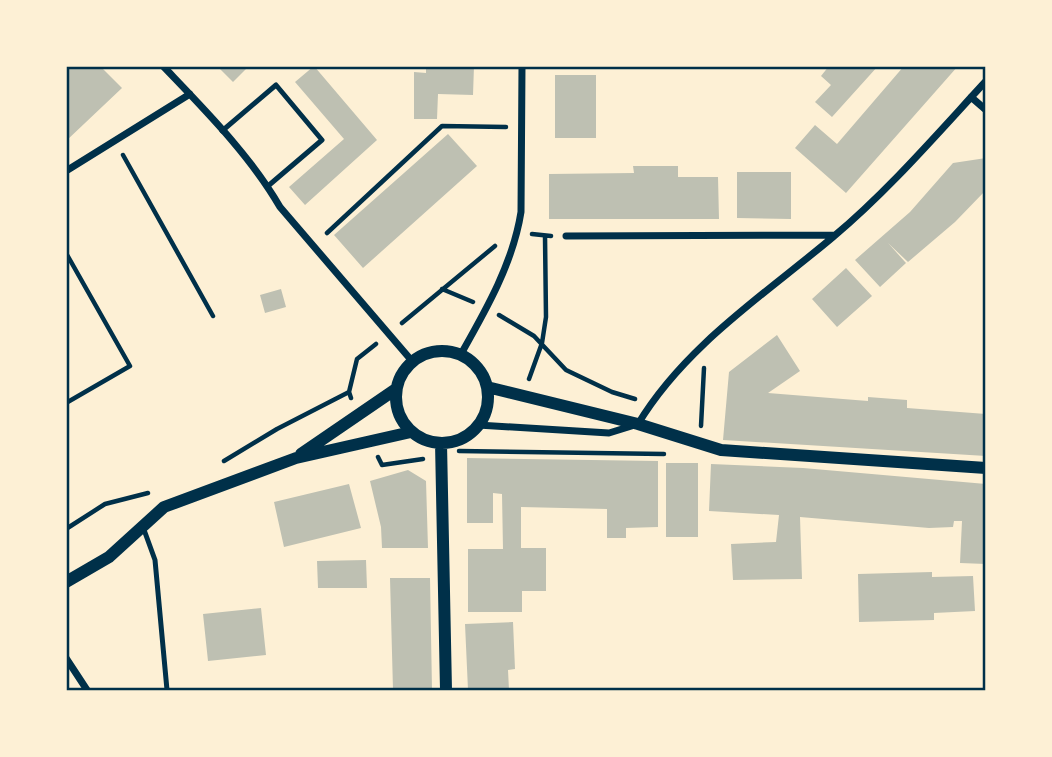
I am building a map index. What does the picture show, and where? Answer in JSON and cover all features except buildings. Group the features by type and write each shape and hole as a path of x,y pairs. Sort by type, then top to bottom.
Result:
{"street":[{"path":"163,66 222,131 268,186 280,207 412,361"},
{"path":"461,355 500,280 518,233 521,212 522,66"},
{"path":"478,425 609,433 638,424 651,403 710,336 835,235 985,81"},
{"path":"66,171 117,143 190,94"},
{"path":"971,97 985,110"},
{"path":"566,236 835,235"},
{"path":"435,351 461,355 477,368 487,387 485,414 478,425 455,441 441,443 425,440 411,432 401,420 396,405 396,389 401,374 412,361 435,351"},
{"path":"487,387 638,424 721,450 985,468"},
{"path":"296,458 396,389"},
{"path":"66,582 109,557 142,524 164,507 296,458 411,432"},
{"path":"441,443 446,691"},
{"path":"66,658 87,691"}],"lane":[{"path":"222,131 276,85 322,139 268,186"},
{"path":"142,524 155,560 167,691"}],"path":[{"path":"326,232 442,126 521,127"},
{"path":"117,143 212,316"},
{"path":"524,397 542,343 546,317 545,236"},
{"path":"66,253 130,366 66,403"},
{"path":"217,464 349,392 357,359 441,289"},
{"path":"700,445 705,356 710,336"},
{"path":"542,343 566,370 612,392 651,403"},
{"path":"66,529 105,504 156,490"}]}
